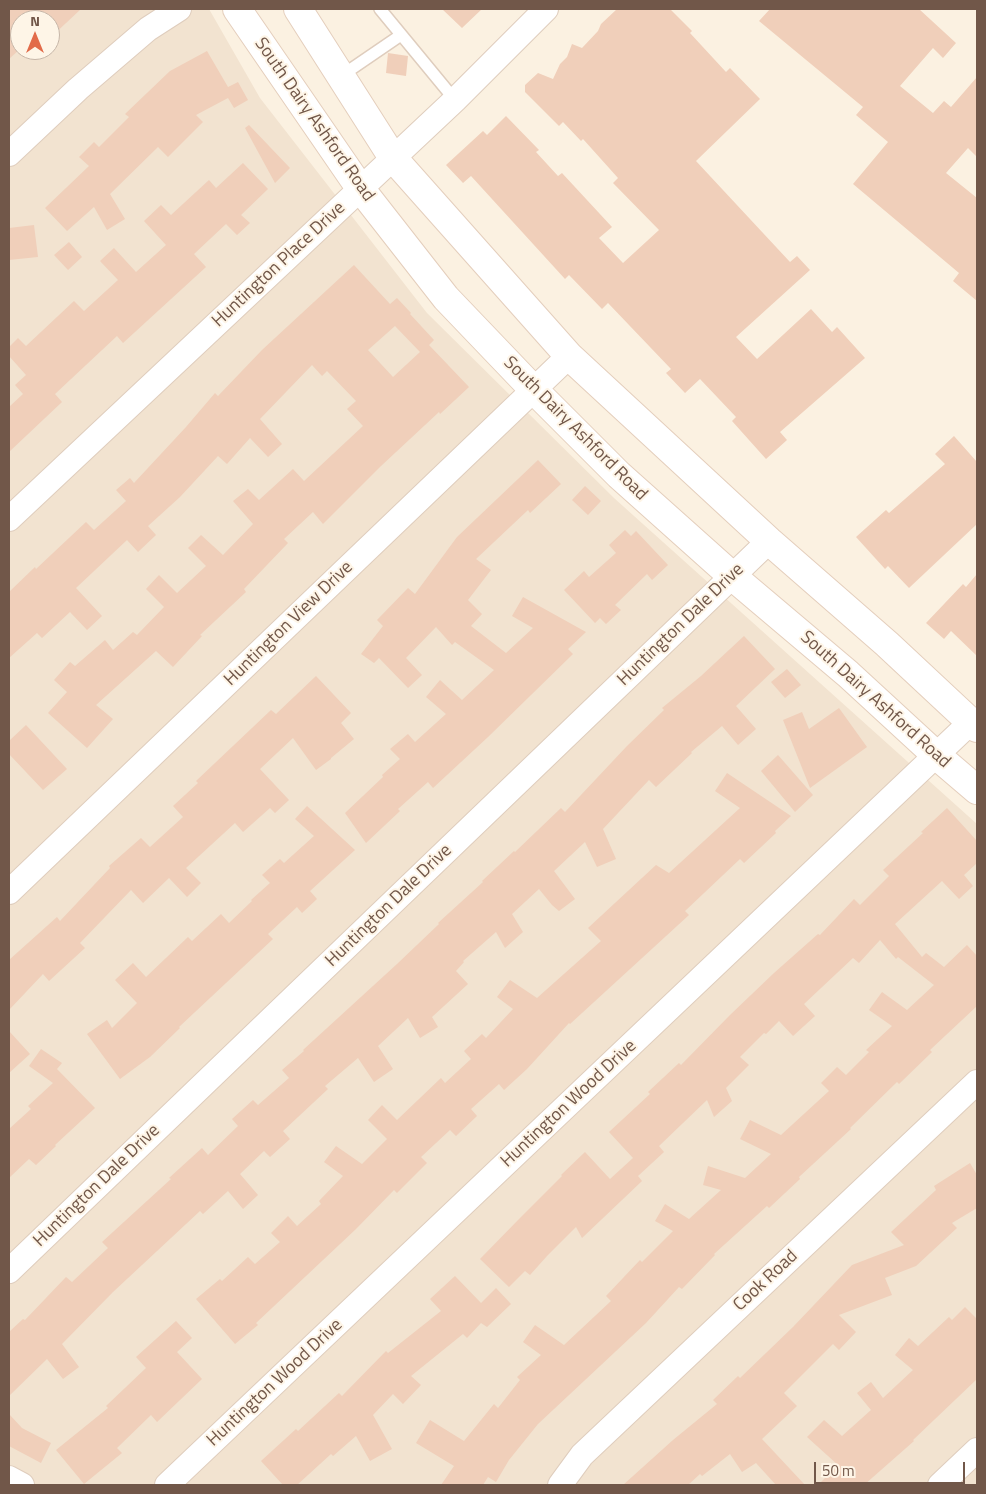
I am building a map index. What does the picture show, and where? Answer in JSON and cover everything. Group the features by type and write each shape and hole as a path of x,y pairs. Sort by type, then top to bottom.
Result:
{"main road":[{"name":"South Dairy Ashford Road","path":"237,9 360,188 446,298 619,475 732,576 848,674 977,790"},
{"path":"299,9 393,158 569,356 974,725"}],"street":[{"path":"9,154 78,89 148,29 179,9"},
{"name":"Huntington Place Drive","path":"9,519 455,100 546,9"},
{"name":"Huntington View Drive","path":"9,892 569,356"},
{"name":"Huntington Dale Drive","path":"9,1271 769,540"},
{"name":"Huntington Wood Drive","path":"167,1485 936,755 974,725"},
{"name":"Cook Road","path":"560,1485 582,1455 977,1082"},
{"path":"940,1485 977,1450"},
{"path":"9,1478 22,1485"}],"lane":[{"path":"380,9 455,100"},
{"path":"341,76 401,35"}],"shaded area":[{"path":"9,9 209,9 260,98 427,313 614,498 977,824 977,1485 9,1485"}],"building":[{"path":"9,9 81,9 60,29 60,10 10,10 9,59"},
{"path":"442,9 482,9 462,28"},
{"path":"617,9 670,9 692,31 690,33 726,72 730,68 760,99 696,161 790,262 797,256 810,270 736,337 757,359 811,309 832,332 837,327 865,358 780,432 787,440 766,459 732,421 736,417 700,379 685,393 666,373 671,369 608,303 602,309 569,275 565,279 471,176 463,183 446,165 483,131 487,135 506,116 539,150 536,152 558,176 562,173 612,227 599,238 623,263 659,230 613,183 618,178 583,139 581,141 563,122 559,126 525,92 525,85 538,73 553,79 560,64 567,57 572,44 582,48 598,31 601,24"},
{"path":"770,9 919,9 956,43 943,58 933,48 900,86 933,113 944,101 951,107 977,77 977,157 968,148 946,173 977,198 977,301 953,281 959,273 853,184 888,142 856,115 863,107 759,21"},
{"path":"207,51 228,87 238,82 248,100 234,108 228,98 196,115 203,122 168,157 158,147 110,194 125,219 107,230 94,207 67,231 45,208 89,166 79,157 94,142 99,147 129,117 125,114 170,71"},
{"path":"388,53 408,56 406,76 386,73"},
{"path":"249,125 290,168 275,183 245,128"},
{"path":"243,163 268,189 241,215 250,223 237,235 226,224 194,254 206,267 123,343 117,336 55,394 62,402 9,452 9,407 23,394 15,385 26,375 9,356 9,347 18,338 26,346 74,301 84,311 118,280 100,261 114,248 136,272 166,245 144,221 161,205 171,215 209,180 216,188"},
{"path":"34,225 38,257 9,260 9,228"},
{"path":"69,242 82,257 68,270 54,255"},
{"path":"354,265 390,304 397,298 434,340 429,345 469,387 381,466 323,524 313,512 284,539 288,543 244,589 246,592 200,635 202,636 173,667 156,651 96,705 113,719 87,748 48,713 67,692 54,680 70,662 75,666 105,640 113,650 133,632 137,635 164,607 146,589 159,575 177,593 206,566 188,548 201,535 223,555 253,524 233,501 248,489 259,500 293,469 304,481 363,426 347,409 356,401 327,371 322,376 312,365 260,419 282,444 268,457 250,438 227,464 218,456 180,497 148,526 156,535 138,552 127,540 76,588 102,616 87,630 70,612 42,638 37,633 9,658 9,592 86,522 94,530 126,501 116,490 130,478 134,483 215,393 218,396 262,350","holes":["395,326 420,352 393,377 368,350"]},
{"path":"954,436 977,462 977,524 909,588 888,566 885,569 856,537 886,510 889,513 945,464 935,454"},
{"path":"538,460 561,484 530,513 528,510 476,559 491,570 468,600 482,614 471,626 506,653 533,628 512,616 523,597 586,632 568,649 573,654 488,737 433,788 428,782 398,809 400,811 366,843 345,813 400,759 390,749 408,734 415,742 446,714 426,697 440,680 462,700 494,670 455,642 452,645 436,627 406,658 422,675 408,688 379,658 374,663 361,654 383,626 377,620 408,588 415,594 457,537"},
{"path":"585,486 601,501 588,515 572,500"},
{"path":"625,530 631,536 636,531 668,565 652,580 647,574 615,605 621,610 606,624 600,618 595,623 564,590 584,571 589,577 616,553 609,545"},
{"path":"977,574 977,656 951,631 944,639 926,623 963,584 966,587"},
{"path":"744,636 775,669 736,706 756,729 738,745 722,726 691,752 656,787 649,780 603,829 616,859 597,867 585,842 554,871 575,899 559,911 539,889 512,914 523,932 505,948 496,932 463,961 456,971 468,984 432,1017 438,1027 420,1038 408,1018 378,1046 393,1069 374,1082 358,1058 325,1086 328,1089 283,1131 290,1139 270,1157 264,1151 240,1174 258,1195 243,1209 228,1191 203,1214 200,1211 113,1292 62,1344 79,1367 63,1379 47,1359 9,1396 9,1332 23,1319 25,1320 66,1277 72,1282 108,1248 102,1242 202,1148 208,1155 238,1126 232,1119 253,1100 258,1105 289,1078 282,1070 561,808 565,812 664,710 662,708 701,676"},
{"path":"787,669 801,685 785,698 771,682"},
{"path":"316,676 351,713 341,723 354,739 316,770 293,738 260,769 289,800 275,813 270,808 243,832 235,823 186,868 201,883 187,897 169,878 143,903 131,890 80,943 85,948 49,981 43,974 9,1010 9,960 57,917 60,921 110,868 109,866 141,838 150,847 183,817 173,806 198,783 196,781 271,710 276,714"},
{"path":"839,708 867,747 810,788 783,720 802,712 809,729"},
{"path":"26,725 67,769 43,790 9,754 9,741"},
{"path":"778,755 813,795 795,812 761,771"},
{"path":"727,773 791,816 744,863 740,859 685,911 689,915 569,1023 527,1069 504,1090 499,1084 471,1109 477,1116 456,1136 450,1130 421,1157 427,1163 397,1193 394,1190 356,1229 256,1323 258,1325 235,1344 196,1299 220,1279 222,1281 248,1257 255,1264 280,1242 271,1233 288,1216 297,1226 321,1204 319,1201 343,1176 324,1162 336,1146 362,1164 387,1139 368,1120 382,1105 397,1120 441,1078 445,1083 471,1059 464,1051 482,1034 486,1038 513,1009 497,997 510,980 537,998 601,941 588,928 656,865 669,873 740,808 715,791"},
{"path":"307,806 355,850 310,891 317,899 302,913 297,907 268,934 273,939 179,1027 150,1057 120,1079 87,1034 107,1020 112,1028 137,1003 115,980 133,963 146,977 188,937 192,941 221,914 229,923 270,883 262,875 280,859 284,863 314,836 295,819"},
{"path":"947,808 977,841 977,863 964,875 973,886 959,899 942,881 895,924 922,957 926,953 944,967 967,945 977,956 977,1006 930,1050 932,1052 899,1084 897,1082 851,1129 799,1177 800,1179 714,1254 682,1289 679,1287 646,1323 538,1424 509,1460 496,1482 488,1477 483,1485 441,1485 454,1466 416,1443 430,1420 464,1441 494,1404 498,1408 520,1380 517,1377 541,1355 523,1342 535,1325 564,1345 611,1301 606,1296 640,1260 642,1262 673,1231 655,1221 665,1204 689,1219 721,1190 703,1185 708,1166 745,1178 771,1154 740,1139 750,1120 781,1135 829,1091 821,1083 837,1067 846,1075 869,1052 866,1050 892,1026 869,1010 882,992 907,1010 934,985 898,957 896,959 880,940 859,963 853,958 804,1004 815,1016 793,1036 779,1021 740,1057 749,1065 726,1088 732,1101 714,1117 707,1100 659,1146 664,1152 638,1176 642,1181 582,1238 576,1227 530,1275 525,1271 509,1287 480,1259 585,1152 610,1179 633,1158 609,1132 650,1094 648,1092 679,1063 681,1065 774,973 818,934 820,935 854,899 860,905 889,876 883,870"},
{"path":"9,1031 30,1054 9,1073"},
{"path":"41,1049 62,1063 57,1069 95,1108 36,1165 29,1159 9,1178 9,1129 31,1109 28,1106 53,1083 29,1066"},
{"path":"970,1163 977,1175 977,1208 952,1223 957,1228 916,1266 885,1278 892,1295 839,1315 856,1332 839,1350 833,1344 784,1393 797,1406 762,1439 805,1485 776,1485 756,1463 742,1472 730,1454 702,1476 700,1474 688,1485 623,1485 717,1404 713,1400 738,1376 740,1378 793,1327 852,1265 904,1245 891,1232 936,1190 934,1186"},
{"path":"455,1276 481,1303 496,1288 511,1304 487,1327 481,1323 467,1338 463,1334 411,1376 421,1385 403,1404 393,1394 373,1415 392,1449 370,1461 356,1436 333,1456 331,1454 297,1485 283,1485 261,1461 296,1429 298,1431 339,1393 342,1396 386,1351 388,1353 441,1311 430,1299"},
{"path":"965,1307 977,1319 977,1379 914,1441 864,1485 818,1485 838,1465 807,1437 824,1420 842,1436 871,1410 857,1393 871,1382 883,1398 913,1370 895,1355 909,1338 918,1346 949,1317 952,1320"},
{"path":"176,1321 192,1338 177,1352 202,1379 157,1422 151,1415 117,1448 122,1453 84,1484 56,1450 108,1408 106,1406 146,1368 136,1357"},
{"path":"9,1414 22,1428 51,1443 41,1463 9,1446"}]}
